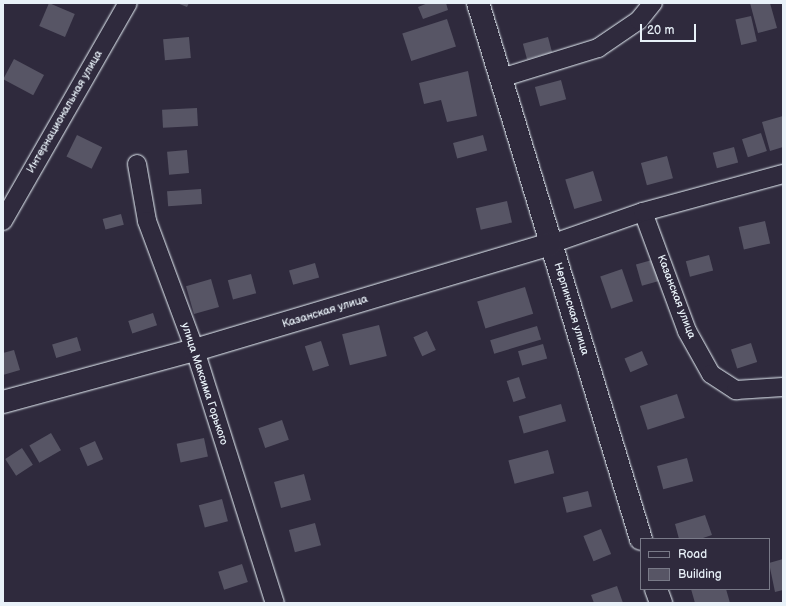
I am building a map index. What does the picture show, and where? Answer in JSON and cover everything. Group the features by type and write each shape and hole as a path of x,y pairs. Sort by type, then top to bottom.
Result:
{"main road":[{"name":"Нерпинская улица","path":"478,3 641,538"},
{"name":"Казанская улица","path":"3,402 195,350 551,244"},
{"path":"656,590 661,603"}],"street":[{"name":"Интернациональная улица","path":"3,221 128,3"},
{"path":"501,78 598,48 639,20 653,3"},
{"name":"улица Максима Горького","path":"137,164 147,221 195,350 275,603"},
{"name":"Казанская улица","path":"551,244 644,212 783,174"},
{"name":"Казанская улица","path":"644,212 687,331 711,374 736,390 783,387"}],"building":[{"path":"49,3 75,14 65,37 39,26"},
{"path":"177,3 189,3 187,7"},
{"path":"428,3 446,3 448,10 423,19 418,7"},
{"path":"750,3 770,3 777,28 758,33"},
{"path":"751,16 757,41 741,45 735,20"},
{"path":"447,19 456,47 411,61 402,34"},
{"path":"189,37 191,58 165,60 163,39"},
{"path":"548,37 552,52 527,59 523,44"},
{"path":"14,59 44,75 33,95 3,79"},
{"path":"468,71 477,116 447,122 441,100 424,104 419,83"},
{"path":"561,80 566,99 540,106 535,87"},
{"path":"197,108 198,126 163,128 162,110"},
{"path":"783,116 783,147 770,151 762,122"},
{"path":"761,133 767,151 748,157 742,139"},
{"path":"77,135 102,147 92,169 66,157"},
{"path":"483,135 487,150 457,158 453,143"},
{"path":"734,147 738,162 717,168 713,153"},
{"path":"187,150 189,173 169,175 167,152"},
{"path":"667,156 673,178 647,185 641,163"},
{"path":"593,171 602,201 574,209 565,179"},
{"path":"201,189 202,204 168,206 167,191"},
{"path":"507,201 512,222 481,230 476,208"},
{"path":"121,214 124,225 105,230 103,219"},
{"path":"765,221 770,243 744,249 739,227"},
{"path":"709,255 713,270 690,277 686,261"},
{"path":"659,258 665,279 642,286 636,265"},
{"path":"315,263 319,277 293,285 289,270"},
{"path":"622,269 633,301 611,309 600,276"},
{"path":"251,274 256,293 233,300 228,280"},
{"path":"211,279 219,307 194,314 186,286"},
{"path":"525,287 533,314 485,328 477,302"},
{"path":"153,313 157,325 132,333 128,321"},
{"path":"379,325 387,356 350,365 342,334"},
{"path":"537,326 541,339 494,354 490,340"},
{"path":"427,331 436,350 422,356 413,337"},
{"path":"77,337 81,350 56,358 52,345"},
{"path":"321,341 329,366 313,371 305,346"},
{"path":"751,343 757,362 737,369 731,349"},
{"path":"543,344 547,358 522,366 518,351"},
{"path":"14,350 20,370 3,375 3,353"},
{"path":"642,351 648,365 630,372 625,358"},
{"path":"519,377 526,398 513,402 507,381"},
{"path":"677,394 685,418 648,430 640,406"},
{"path":"561,404 566,421 524,433 519,416"},
{"path":"282,420 289,440 265,448 258,428"},
{"path":"51,433 61,450 39,463 29,446"},
{"path":"204,438 208,457 181,462 177,444"},
{"path":"95,441 103,459 88,466 79,448"},
{"path":"22,448 33,465 16,476 5,459"},
{"path":"548,450 554,473 515,484 508,461"},
{"path":"687,458 693,481 663,489 657,466"},
{"path":"304,474 311,500 281,508 274,482"},
{"path":"588,491 592,507 567,513 563,497"},
{"path":"222,499 228,521 205,527 199,505"},
{"path":"705,515 712,535 703,538 679,538 675,524"},
{"path":"315,523 321,545 295,552 289,530"},
{"path":"601,529 611,554 593,561 583,536"},
{"path":"783,559 783,590 775,592 770,563"},
{"path":"242,564 248,582 224,590 218,572"},
{"path":"617,586 623,603 594,603 591,595"},
{"path":"691,590 726,590 730,603 695,603"}]}
